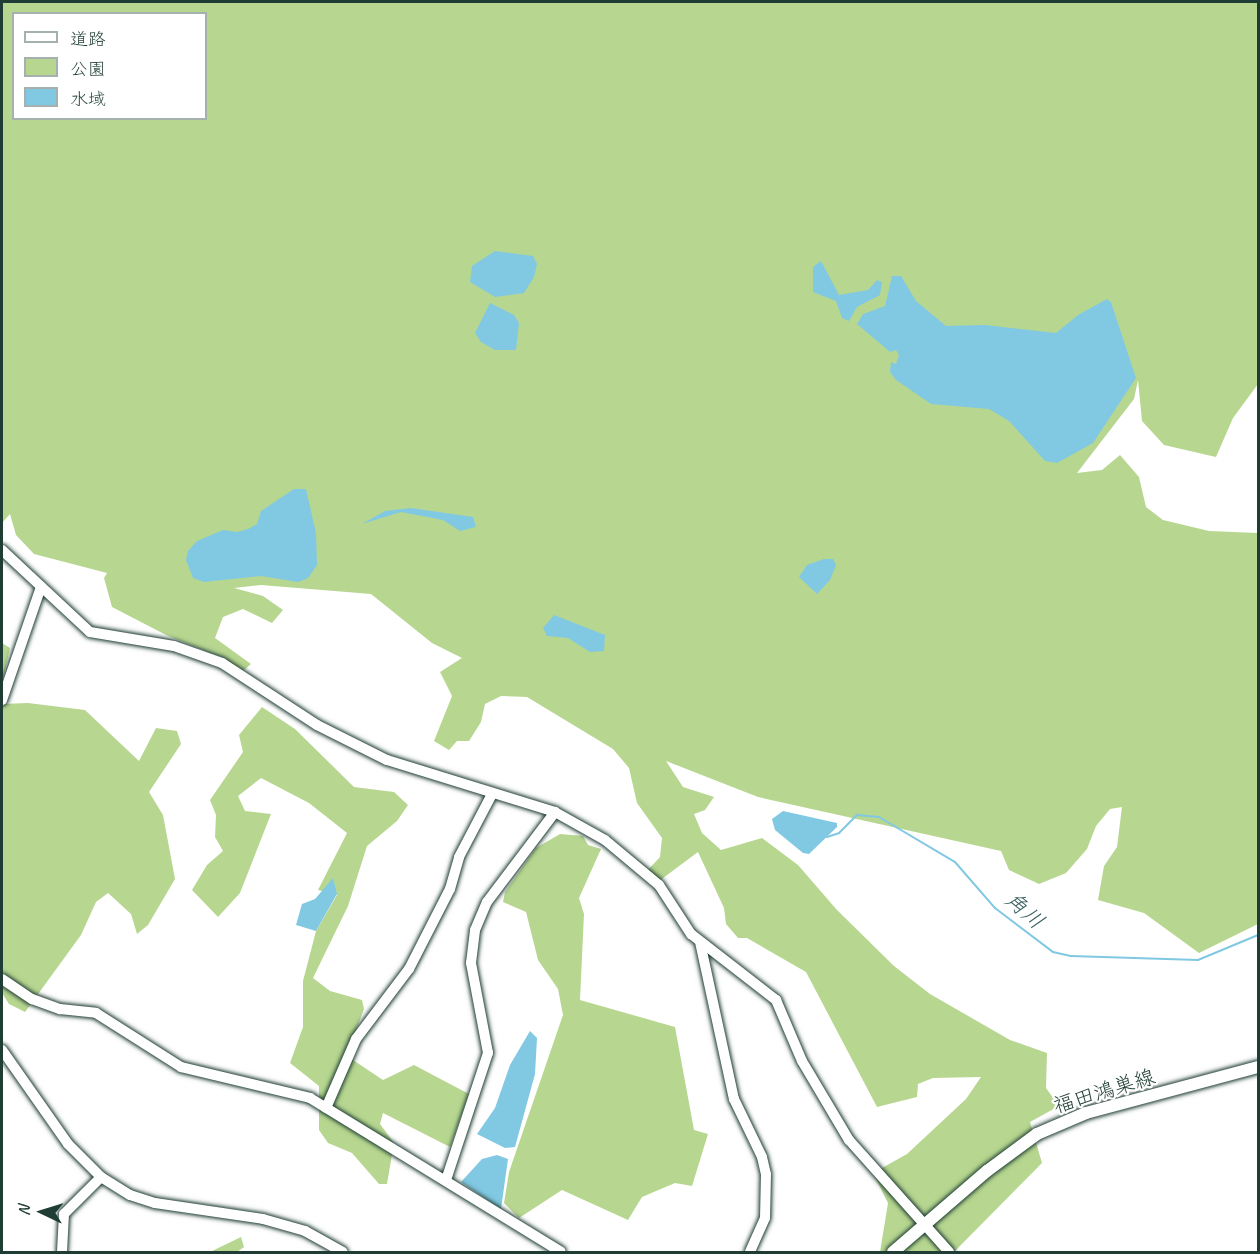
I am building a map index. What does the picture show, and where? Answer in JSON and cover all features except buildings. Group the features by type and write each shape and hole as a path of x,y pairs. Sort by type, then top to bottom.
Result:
{"main road":[{"name":"福田鴻巣線","path":"893,1252 987,1171 1052,1127 1086,1113 1258,1067"}],"street":[{"path":"2,550 90,632 174,646 222,663 344,741 387,760 491,796 555,812 597,835 659,885 700,942 776,1000 802,1061 849,1140 949,1252"},
{"path":"2,700 41,587"},
{"path":"326,1108 356,1039 409,969 450,889 459,857 491,796"},
{"path":"446,1180 488,1053 471,963 475,930 487,902 555,812"},
{"path":"700,942 734,1099 762,1157 765,1174 765,1218 750,1252"},
{"path":"2,979 32,999 101,1016 181,1067 296,1093 326,1108 561,1252"},
{"path":"2,1050 68,1144 101,1177 130,1195 155,1203 263,1219 305,1231 343,1252"},
{"path":"62,1252 64,1214 101,1177"}],"green space":[{"path":"2,2 1258,2 1258,384 1233,418 1216,457 1164,445 1142,421 1138,380 1134,399 1077,473 1102,470 1120,455 1139,477 1146,507 1163,520 1209,531 1258,533 1258,924 1199,953 1144,913 1098,900 1104,866 1117,847 1122,807 1110,809 1096,826 1087,849 1066,873 1039,884 1009,870 1001,851 758,797 666,761 683,787 714,797 705,810 694,814 702,833 721,850 762,838 798,865 837,910 894,966 930,994 1010,1040 1047,1053 1046,1088 1059,1106 1030,1122 1042,1163 954,1252 880,1252 888,1203 873,1173 907,1154 966,1099 981,1077 933,1078 918,1084 917,1097 877,1107 806,972 747,938 738,938 726,924 724,908 698,852 659,881 647,871 660,857 662,838 637,803 629,768 613,749 527,697 501,696 485,704 481,722 469,741 457,741 449,750 434,741 452,696 440,672 462,658 432,643 371,594 261,585 234,588 263,596 283,610 272,623 243,609 223,617 215,638 251,664 243,671 224,658 168,636 112,607 104,578 107,573 34,554 16,535 10,514 2,523"},
{"path":"2,643 10,648 2,683"},
{"path":"28,703 85,710 139,761 156,728 177,731 181,744 149,792 163,815 175,879 148,925 137,934 131,914 108,893 96,902 81,935 25,1012 9,1004 2,993 2,704"},
{"path":"262,707 295,729 354,787 394,792 408,805 397,821 367,846 348,906 313,978 330,991 362,1000 364,1009 352,1041 353,1060 383,1080 414,1065 469,1094 450,1147 383,1113 380,1124 394,1143 387,1184 379,1184 352,1153 328,1143 319,1130 319,1086 290,1063 303,1027 303,981 316,931 337,895 318,890 347,833 309,803 261,778 238,796 245,811 271,814 240,893 218,917 192,890 207,865 223,851 215,837 216,815 210,800 243,752 239,735"},
{"path":"560,834 583,836 588,845 601,849 579,898 584,914 580,1000 675,1027 694,1130 708,1134 692,1186 675,1183 642,1197 628,1220 562,1190 519,1218 504,1203 509,1172 563,1015 558,989 538,960 526,912 503,902 505,892 536,848"},
{"path":"241,1237 244,1247 237,1252 210,1252"}],"water":[{"path":"495,251 533,256 537,264 534,277 524,293 495,297 470,282 472,266"},
{"path":"821,261 839,295 868,290 877,280 882,282 880,295 857,307 849,321 842,318 836,301 813,292 813,267"},
{"path":"892,276 901,276 916,301 946,326 985,325 1056,333 1078,315 1107,299 1111,302 1136,378 1093,443 1057,463 1045,461 1009,421 989,409 931,404 896,380 890,372 891,362 896,364 899,355 896,350 890,352 857,324 863,314 885,306"},
{"path":"490,303 514,315 519,323 516,350 495,350 481,342 475,333"},
{"path":"294,489 306,489 316,533 317,565 308,578 298,582 261,576 204,582 193,578 186,560 188,551 197,541 223,530 237,532 248,529 257,524 261,511"},
{"path":"411,508 473,517 476,527 460,531 443,520 401,512 362,524 385,511"},
{"path":"824,559 833,559 836,565 830,580 817,594 799,577 807,565"},
{"path":"554,615 605,635 604,651 590,652 568,638 547,636 543,628"},
{"path":"783,811 837,823 837,827 809,854 803,853 775,830 772,819"},
{"path":"333,878 337,894 316,931 296,925 302,904 315,899"},
{"path":"530,1031 537,1038 535,1074 515,1147 505,1148 477,1134 495,1108 510,1065"},
{"path":"497,1155 508,1159 501,1209 461,1182 482,1159"}],"waterway":[{"name":"角川","path":"827,837 839,833 857,815 879,817 955,862 995,908 1053,952 1071,956 1198,960 1258,935"}]}
